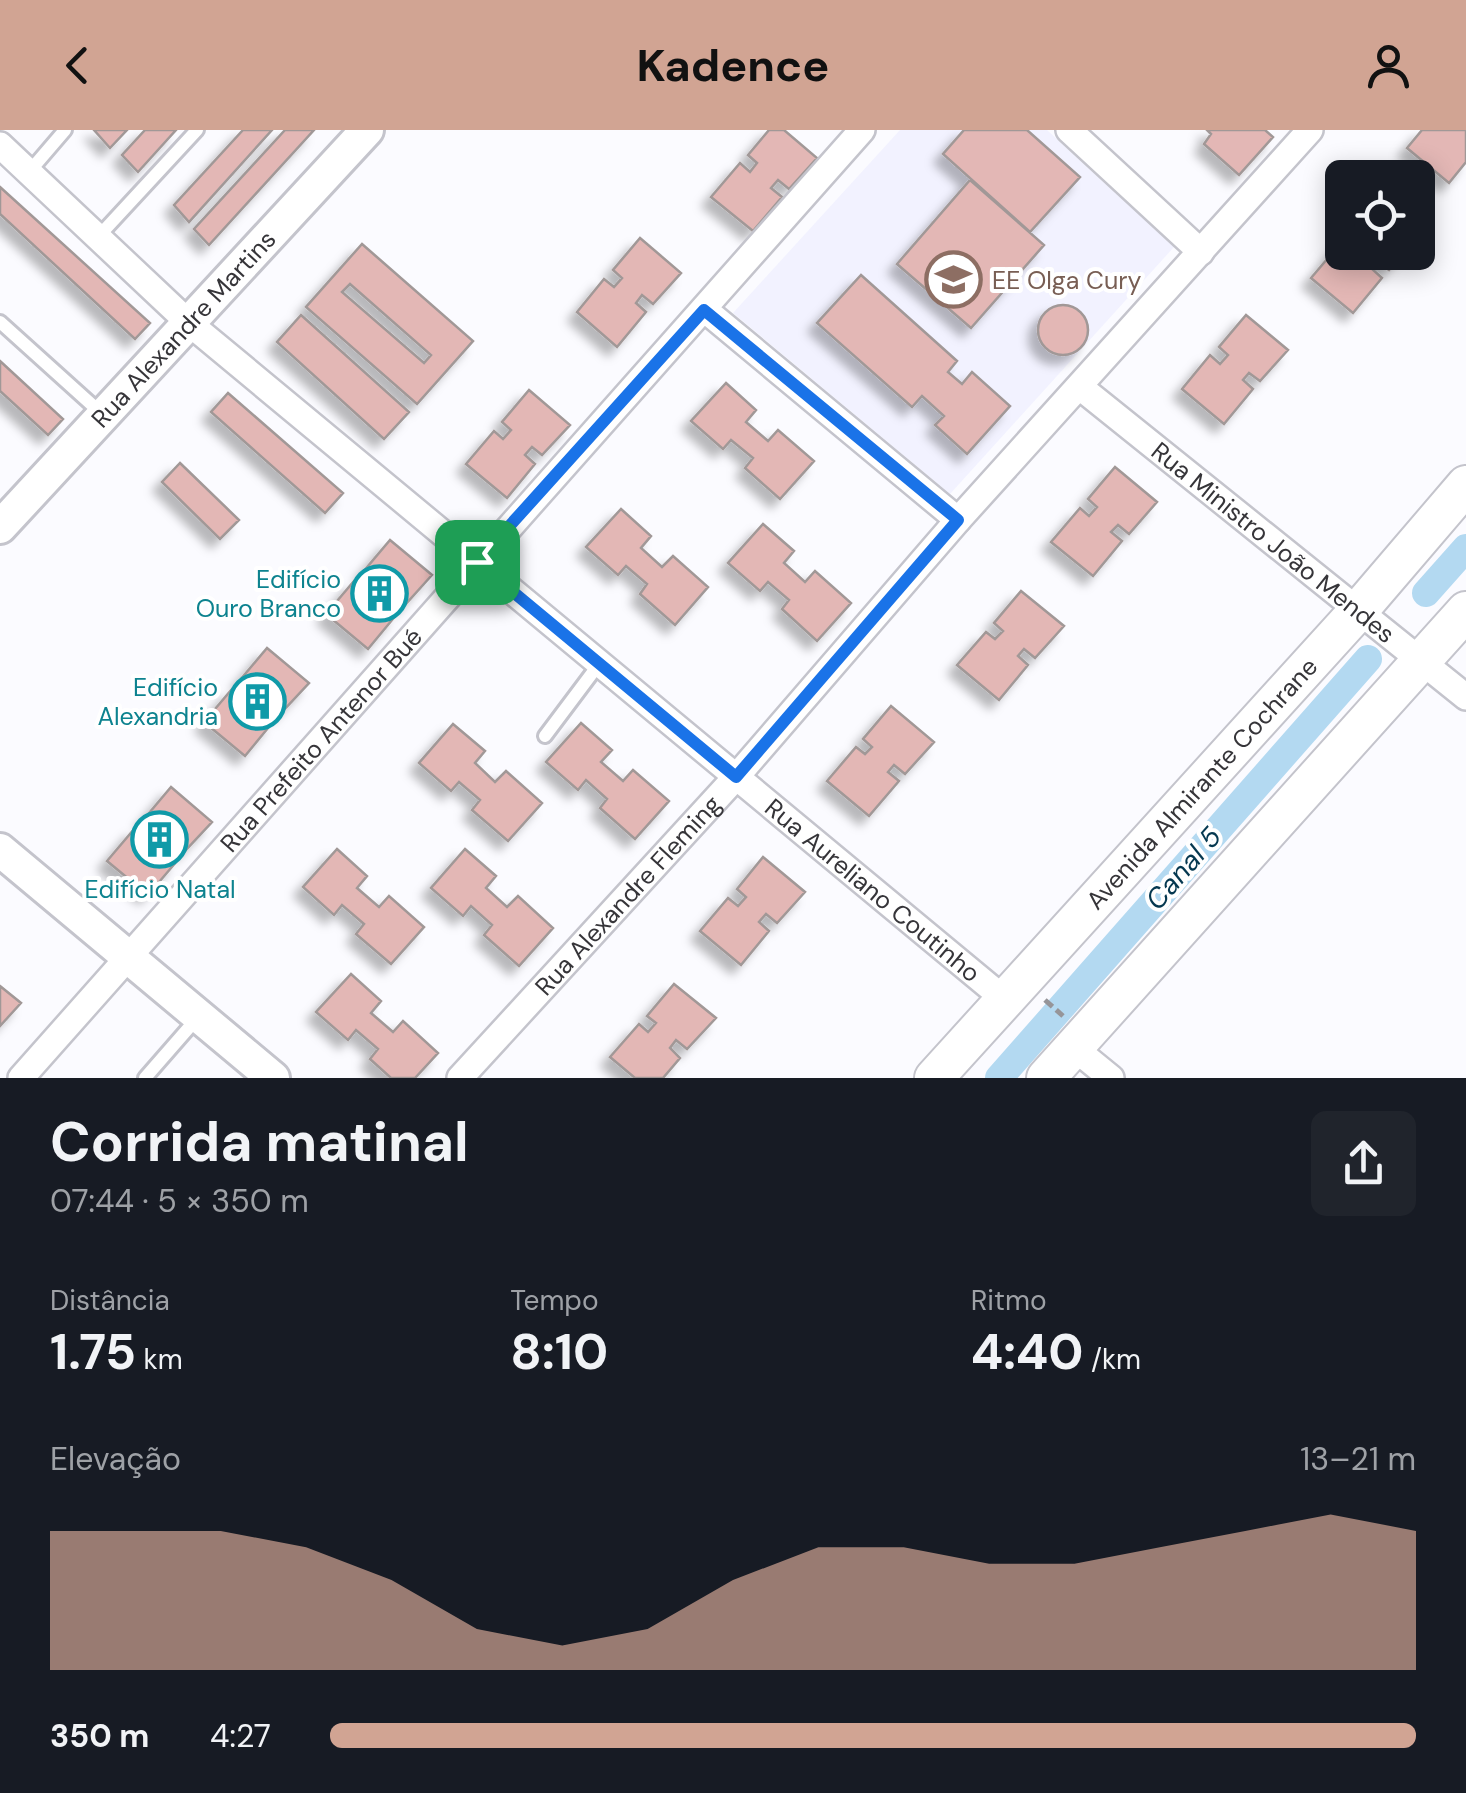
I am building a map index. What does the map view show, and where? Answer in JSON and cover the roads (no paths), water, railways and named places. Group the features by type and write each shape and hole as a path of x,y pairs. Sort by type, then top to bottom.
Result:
{"main road":[{"name":"Avenida Almirante Cochrane","path":"934,1078 1363,614 1466,486"},
{"path":"1046,1078 1416,656 1466,611"}],"street":[{"name":"Rua Alexandre Martins","path":"4,514 103,415 367,130"},
{"name":"Rua Prefeito Antenor Bué","path":"21,1078 862,130"},
{"path":"1069,130 1201,252"},
{"name":"Rua Alexandre Fleming","path":"460,1078 736,777 958,520 1310,130"},
{"name":"Rua Aureliano Coutinho","path":"0,146 189,323 1004,998"},
{"path":"704,310 958,520"},
{"name":"Rua Ministro João Mendes","path":"1080,386 1466,697"},
{"path":"0,850 273,1078"},
{"path":"1072,1047 1112,1078"}],"lane":[{"path":"29,172 66,130"},
{"path":"98,237 198,130"},
{"path":"0,322 103,415"},
{"path":"545,736 600,664"},
{"path":"145,1078 199,1015"}],"waterway":[{"name":"Canal 5","path":"1426,593 1466,548"},
{"name":"Canal 5","path":"999,1078 1368,659"}],"place":[{"name":"EE Olga Cury","path":"953,280"},
{"name":"Edifício Ouro Branco","path":"380,593"},
{"name":"Edifício Alexandria","path":"257,701"},
{"name":"Edifício Natal","path":"160,840"}]}
